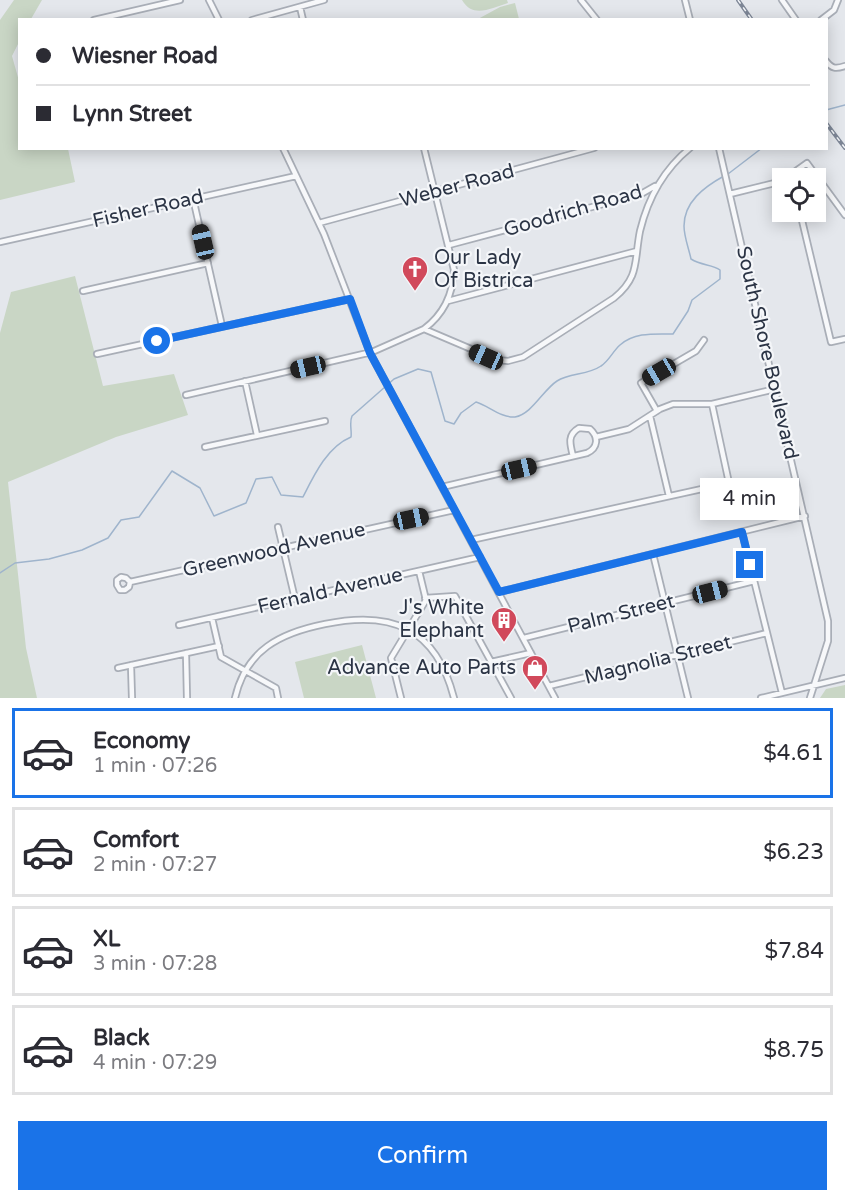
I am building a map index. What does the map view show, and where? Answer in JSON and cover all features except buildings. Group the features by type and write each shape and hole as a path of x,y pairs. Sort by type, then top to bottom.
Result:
{"street":[{"path":"103,18 180,0"},
{"path":"209,0 218,18"},
{"path":"259,18 324,0"},
{"path":"581,0 595,18"},
{"path":"685,0 690,18"},
{"path":"782,0 795,18"},
{"path":"824,18 834,10 838,0"},
{"path":"300,7 303,18"},
{"path":"828,63 835,68 845,66"},
{"path":"283,150 319,223 370,353 555,698"},
{"path":"186,395 370,353 414,335 439,315 448,301 454,270 424,150"},
{"name":"Weber Road","path":"319,223 587,150"},
{"path":"424,329 496,360 508,361 523,357 622,291 634,274 646,211 659,182 688,150"},
{"name":"South Shore Boulevard","path":"720,150 829,628 826,647 810,698"},
{"name":"Fisher Road","path":"0,242 296,176"},
{"name":"Goodrich Road","path":"449,244 641,194 659,182"},
{"path":"730,194 772,183"},
{"path":"826,189 845,215"},
{"path":"193,198 222,326"},
{"path":"802,222 831,342 845,339"},
{"path":"448,301 637,251"},
{"path":"83,291 208,263"},
{"path":"97,354 350,299"},
{"path":"657,411 641,383 696,351 704,340"},
{"path":"245,381 257,435"},
{"path":"596,437 622,432 666,406 680,403 712,404 775,389"},
{"path":"471,540 729,483 712,404"},
{"path":"650,416 669,496"},
{"path":"206,447 326,421"},
{"path":"442,487 590,452 595,446 596,437 590,429 583,427 576,429 570,440 573,456"},
{"name":"Greenwood Avenue","path":"130,582 454,510"},
{"path":"499,592 805,516"},
{"path":"278,527 295,599"},
{"path":"742,532 782,693"},
{"path":"653,554 688,698"},
{"name":"Fernald Avenue","path":"179,625 480,557"},
{"path":"401,698 391,658 409,630 425,598 419,571"},
{"name":"Palm Street","path":"524,638 754,581"},
{"path":"425,598 455,596 511,698"},
{"path":"212,618 221,657 276,688 278,698"},
{"path":"235,698 252,661 267,646 298,629 361,618 386,621 409,630 429,645 447,675 454,698"},
{"name":"Magnolia Street","path":"549,686 767,633"},
{"path":"118,668 219,646"},
{"path":"186,653 187,698"},
{"path":"492,663 531,653"},
{"path":"131,665 132,698"},
{"path":"760,698 845,678"}],"green space":[{"path":"14,0 42,0 32,18 18,18 18,44 12,56 18,77 18,150 68,150 75,182 0,200 0,20"},
{"path":"462,0 507,0 508,3 477,11 466,6"},
{"path":"515,3 519,18 480,18 500,7"},
{"path":"75,276 103,386 174,374 188,415 116,437 8,482 26,648 37,698 0,698 0,333 11,292"},
{"path":"362,645 376,698 304,698 295,662"},
{"path":"845,685 845,698 820,698 826,689"}],"waterway":[{"path":"828,109 845,105"},
{"path":"728,174 759,150"},
{"path":"0,573 15,563 49,559 82,550 108,538 121,520 139,517 172,471 200,488 214,516 246,503 256,479 272,477 281,495 303,497 328,455 351,437 352,416 394,379 418,369 431,372 445,421 454,424 461,413 476,402 505,416 515,417 532,407 557,381 601,366 626,341 645,335 673,334 688,311 692,300 720,279 720,270 691,259 684,226 687,210 696,196 724,176"}],"railway":[{"path":"738,0 751,18"},
{"path":"828,126 845,148"}],"place":[{"name":"Our Lady Of Bistrica","path":"415,292"},
{"name":"J's White Elephant","path":"504,643"},
{"name":"Advance Auto Parts","path":"535,691"}],"route":[{"path":"157,341 350,299 370,353 499,592 742,532 750,565"}]}
